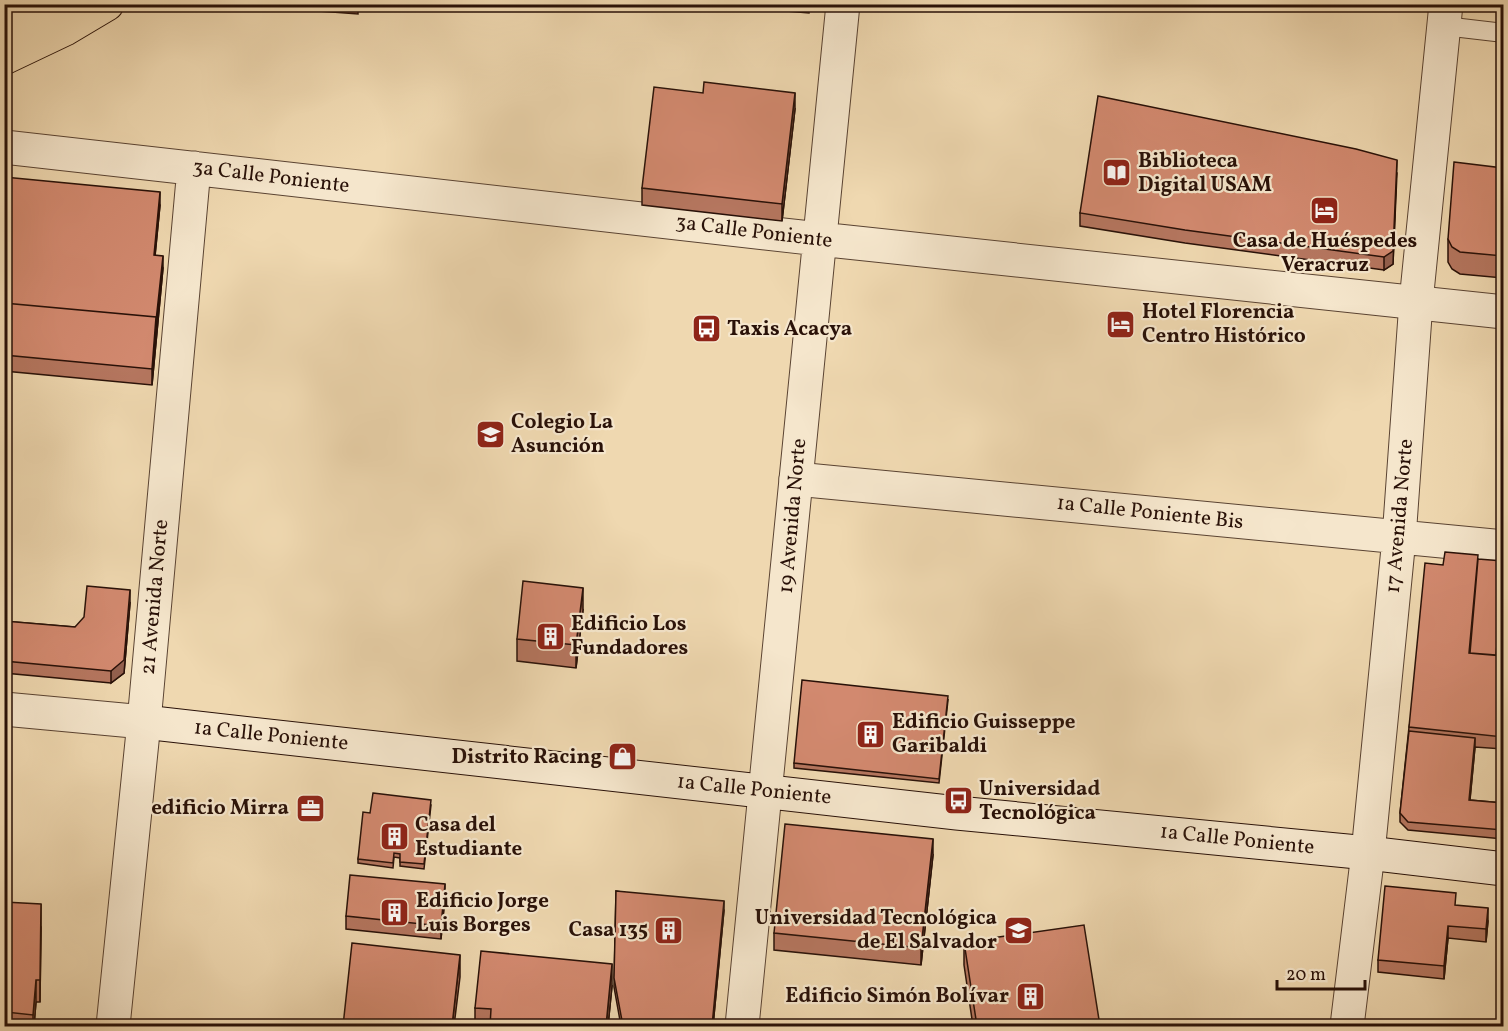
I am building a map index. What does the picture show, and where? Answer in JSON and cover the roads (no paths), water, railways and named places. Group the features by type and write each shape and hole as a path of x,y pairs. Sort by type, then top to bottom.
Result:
{"main road":[{"path":"4,28 49,4"},
{"path":"4,58 65,29 107,4"}],"street":[{"name":"19 Avenida Norte","path":"742,1026 843,4"},
{"name":"17 Avenida Norte","path":"1347,1026 1368,853 1399,538 1416,302 1445,15"},
{"name":"3a Calle Poniente","path":"4,147 819,240 1503,312"},
{"path":"4,153 38,150"},
{"name":"21 Avenida Norte","path":"113,1026 144,722 194,168"},
{"name":"1a Calle Poniente Bis","path":"796,479 1503,547"},
{"name":"1a Calle Poniente","path":"4,709 144,722 957,813 1368,853 1503,869"}],"lane":[{"path":"1445,15 1503,33"}],"place":[{"name":"Biblioteca Digital USAM","path":"1117,173"},
{"name":"Casa de Huéspedes Veracruz","path":"1325,210"},
{"name":"Hotel Florencia Centro Histórico","path":"1121,324"},
{"name":"Taxis Acacya","path":"706,329"},
{"name":"Colegio La Asunción","path":"490,434"},
{"name":"Edificio Los Fundadores","path":"550,636"},
{"name":"Edificio Guisseppe Garibaldi","path":"871,734"},
{"name":"Distrito Racing","path":"623,757"},
{"name":"Universidad Tecnológica","path":"958,801"},
{"name":"edificio Mirra","path":"310,808"},
{"name":"Casa del Estudiante","path":"394,837"},
{"name":"Edificio Jorge Luis Borges","path":"395,913"},
{"name":"Casa 135","path":"669,930"},
{"name":"Universidad Tecnológica de El Salvador","path":"1018,930"},
{"name":"Edificio Simón Bolívar","path":"1030,996"}]}
